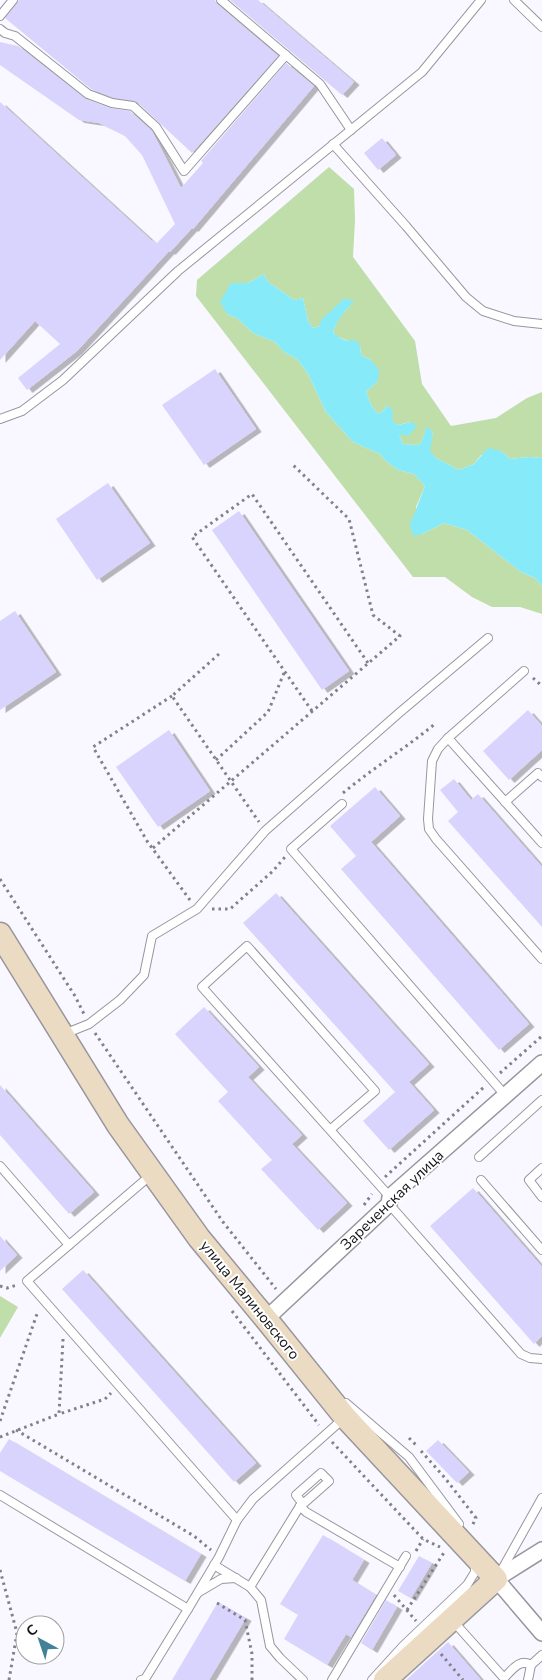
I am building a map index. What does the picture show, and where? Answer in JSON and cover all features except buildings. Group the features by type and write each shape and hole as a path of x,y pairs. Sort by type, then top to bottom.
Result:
{"street":[{"name":"улица Малиновского","path":"0,934 118,1125 199,1238 345,1418 470,1543 496,1579 542,1633"},
{"name":"Зареченская улица","path":"266,1319 390,1201 542,1063"},
{"path":"386,1680 428,1648 452,1619 496,1579 542,1550"}],"lane":[{"path":"0,16 13,0"},
{"path":"221,0 320,84 351,130"},
{"path":"0,419 22,411 63,380 178,271 422,72 481,0"},
{"path":"514,0 542,27"},
{"path":"0,29 5,33 15,36 88,94 112,103 133,106 156,127 184,171 286,55"},
{"path":"333,144 466,297 483,311 514,321 542,324"},
{"path":"62,1035 89,1024 120,1000 144,974 152,936 197,909 265,831 399,713 488,638"},
{"path":"524,671 438,748 432,761 428,818 429,828 436,839 542,958"},
{"path":"448,738 542,844"},
{"path":"505,802 538,773 542,777"},
{"path":"342,804 291,849 505,1095"},
{"path":"331,1129 375,1091 247,946 202,987 379,1184 390,1201 522,1354 530,1358 542,1359"},
{"path":"479,1157 542,1100"},
{"path":"0,1166 69,1245"},
{"path":"542,1168 529,1180 542,1197"},
{"path":"152,1174 26,1282 237,1520"},
{"path":"480,1180 542,1250"},
{"path":"305,1368 409,1458 470,1543 475,1572 467,1585 402,1646 372,1680"},
{"path":"141,1680 145,1679 220,1557 237,1520 253,1499 345,1418"},
{"path":"0,1495 188,1608"},
{"path":"496,1579 542,1498"},
{"path":"250,1588 302,1505 306,1512 400,1567"},
{"path":"332,1680 406,1556"},
{"path":"214,1565 250,1588 261,1600 270,1646 303,1680"},
{"path":"196,1595 210,1584 222,1579 236,1578"},
{"path":"452,1619 504,1678 521,1662 526,1661 531,1664"},
{"path":"528,1680 531,1664 542,1655"}],"path":[{"path":"152,848 400,636 373,615 349,519 291,463"},
{"path":"312,711 192,538 252,494 368,663"},
{"path":"219,654 172,696 93,747 152,848 197,909 230,909 273,871 291,849"},
{"path":"216,760 268,712 285,672"},
{"path":"172,696 265,831"},
{"path":"342,794 366,773 414,742 436,723"},
{"path":"0,879 75,996 89,1024 223,1222 276,1290"},
{"path":"363,1206 388,1172 542,1036"},
{"path":"0,1286 7,1288 21,1284"},
{"path":"0,1421 40,1305"},
{"path":"59,1414 63,1339 71,1332"},
{"path":"0,1437 105,1398 118,1386"},
{"path":"16,1430 194,1536 220,1557"},
{"path":"409,1438 445,1478 476,1518 472,1526"},
{"path":"407,1610 447,1548 434,1545 423,1539"},
{"path":"0,1570 16,1632 9,1680"},
{"path":"0,1590 4,1584"},
{"path":"392,1593 419,1624"},
{"path":"217,1603 246,1620 252,1654 252,1680"},
{"path":"428,1648 464,1680"}],"green space":[{"path":"329,167 354,189 353,257 415,341 422,384 451,426 496,418 527,398 542,392 542,458 510,459 501,451 481,455 474,464 459,470 436,458 429,451 433,433 427,427 421,443 417,445 403,444 399,434 410,422 398,425 391,420 387,405 378,414 371,405 366,392 378,381 371,360 361,355 360,345 338,337 333,332 338,319 354,301 320,326 313,328 308,321 303,298 294,300 267,281 264,274 248,283 231,283 227,314 238,319 253,333 275,342 284,352 297,359 308,374 326,412 353,442 380,454 398,470 414,474 425,486 416,507 422,534 444,523 467,530 521,572 535,578 542,586 542,614 520,607 492,607 472,597 445,577 413,577 196,296 197,280"},
{"path":"0,1296 18,1307 0,1338"}],"water":[{"path":"264,274 267,281 294,300 303,298 308,321 313,328 320,326 321,320 345,298 354,302 337,323 333,332 343,339 355,340 360,345 361,355 371,360 379,370 378,381 366,392 371,405 378,414 387,405 393,411 392,420 398,425 411,422 417,426 408,436 399,434 403,444 417,445 421,443 427,426 433,433 430,451 436,458 459,470 474,464 488,448 501,451 510,459 542,458 542,586 535,578 521,572 467,530 444,523 422,534 413,536 410,525 425,486 414,474 398,470 380,454 353,442 326,412 308,374 297,359 284,352 275,342 253,333 238,319 227,314 220,302 231,283 248,283"}]}
